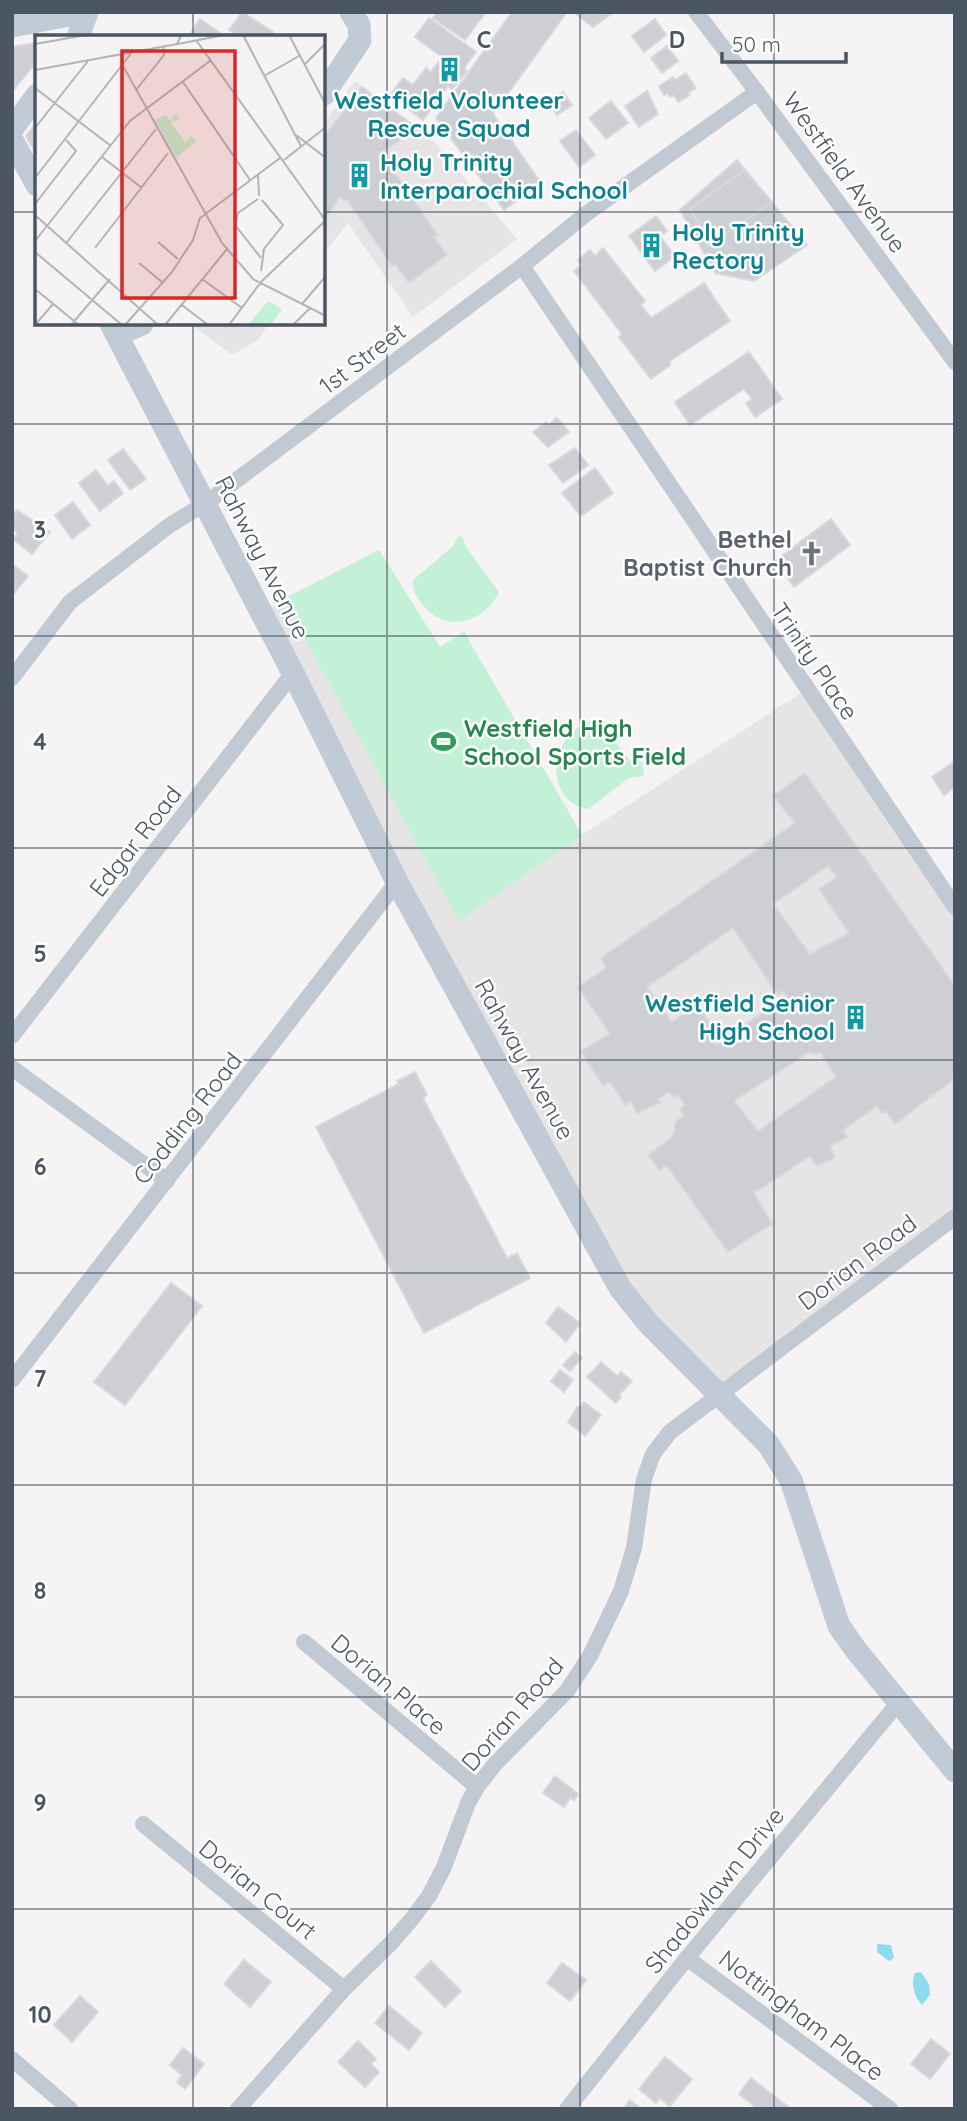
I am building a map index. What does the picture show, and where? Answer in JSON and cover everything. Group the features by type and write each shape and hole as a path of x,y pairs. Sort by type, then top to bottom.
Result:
{"street":[{"path":"12,26 86,12 79,35"},
{"path":"326,91 360,40 359,25 351,12"},
{"name":"Westfield Avenue","path":"696,12 955,362"},
{"name":"1st Street","path":"12,678 71,602 170,525 206,503 522,266 586,214 757,92"},
{"path":"12,129 35,97"},
{"path":"12,140 35,181"},
{"name":"Trinity Place","path":"522,266 955,907"},
{"name":"Rahway Avenue","path":"114,329 293,673 397,882 620,1288 648,1323 768,1444 791,1480 839,1626 955,1771"},
{"name":"Edgar Road","path":"12,1036 293,673"},
{"name":"Codding Road","path":"12,1380 397,882"},
{"path":"12,1068 167,1181"},
{"name":"Dorian Road","path":"238,2109 344,1989 391,1943 429,1896 477,1787 495,1764 567,1691 590,1656 621,1591 634,1548 644,1479 653,1454 670,1432 955,1216"},
{"name":"Dorian Place","path":"304,1642 477,1787"},
{"name":"Shadowlawn Drive","path":"567,2109 687,1958 899,1702"},
{"name":"Dorian Court","path":"143,1824 344,1989"},
{"name":"Nottingham Place","path":"687,1958 890,2109"},
{"path":"12,2059 70,2109"}],"shaded area":[{"path":"355,81 430,137 517,239 413,317 348,223 326,250 326,120"},
{"path":"194,326 268,326 258,340 232,355"},
{"path":"379,550 440,647 464,632 582,835 807,689 955,902 955,1217 719,1394 648,1323 262,613"}],"green space":[{"path":"461,535 468,550 499,592 484,611 464,621 453,622 442,620 423,605 414,591 413,580 452,547"},
{"name":"Westfield High School Sports Field","path":"379,550 440,647 464,632 582,835 459,921 283,599"},
{"path":"590,721 599,721 631,762 642,762 644,776 629,778 588,809 574,804 564,794 558,782 557,768 559,754 566,740 576,729"}],"water":[{"path":"877,1944 891,1945 894,1958 889,1961 877,1952"},
{"path":"921,1972 929,1984 930,1995 922,2005 913,1986 915,1973"}],"building":[{"path":"242,12 273,32 271,35 236,35 229,30"},
{"path":"437,12 486,12 465,40 433,18"},
{"path":"512,12 567,12 493,114 541,183 504,210 436,118"},
{"path":"573,12 614,12 593,27"},
{"name":"Westfield Volunteer Rescue Squad","path":"429,18 476,52 464,68 467,71 452,89 448,86 423,120 390,95 403,78 413,85 426,68 431,72 442,57 415,37"},
{"path":"200,19 223,35 189,35"},
{"path":"655,19 666,35 644,52 632,36"},
{"path":"35,43 35,63 12,92 12,47"},
{"path":"667,46 678,61 662,73 651,58"},
{"path":"686,73 696,88 688,93 690,95 678,102 674,95 664,95 659,86"},
{"name":"Holy Trinity Interparochial School","path":"362,87 417,128 381,153 438,236 434,237 447,255 409,283 395,264 392,266 348,201 340,198 326,217 326,134"},
{"path":"647,91 658,114 639,127 625,106"},
{"path":"563,92 572,105 557,115 549,102"},
{"path":"611,101 628,123 606,139 589,118"},
{"path":"35,125 35,152 26,136"},
{"path":"576,130 595,155 579,167 560,141"},
{"path":"737,160 807,245 754,281 715,273 680,210"},
{"path":"745,170 772,202 708,246 709,239 690,209"},
{"name":"Holy Trinity Rectory","path":"656,216 667,231 660,236 675,256 655,271 629,236"},
{"path":"603,248 645,301 641,305 651,318 704,283 730,321 670,361 670,365 651,379 619,337 622,334 574,271 582,265 578,260 590,250 595,256"},
{"path":"749,352 782,399 755,417 746,403 752,399 744,389 690,425 675,402"},
{"path":"557,418 569,432 548,447 533,432"},
{"path":"575,448 588,465 563,483 549,465"},
{"path":"123,449 146,479 130,490 108,460"},
{"path":"595,468 613,493 581,516 562,493"},
{"path":"96,470 108,486 114,481 123,493 100,511 79,483"},
{"path":"73,502 90,525 72,539 55,515"},
{"path":"17,510 50,532 32,554 13,539 18,533 12,529 12,516"},
{"name":"Bethel Baptist Church","path":"831,519 850,545 794,587 775,561"},
{"path":"12,564 28,576 12,596"},
{"path":"955,761 955,787 944,795 932,777"},
{"name":"Westfield Senior High School","path":"805,773 955,986 955,1074 952,1076 954,1079 895,1124 886,1111 882,1113 877,1106 843,1130 847,1137 830,1146 835,1158 817,1166 810,1156 754,1193 772,1224 728,1252 667,1166 659,1170 648,1155 673,1137 676,1121 684,1116 680,1109 685,1105 678,1095 675,1098 669,1092 658,1099 660,1103 637,1113 631,1101 626,1106 610,1082 603,1086 581,1051 610,1034 578,987 606,968 601,958 795,823 773,796","holes":["828,866 837,877 819,889 849,933 810,954 773,904","733,928 778,995 783,991 791,1003 778,1012 773,1005 716,1045 706,1030 712,1026 697,1005 672,1022 647,987","809,1052 820,1052 836,1077 758,1131 734,1101"]},
{"path":"415,1072 427,1095 423,1098 507,1258 517,1253 530,1278 424,1333 316,1127 399,1084 397,1081"},
{"path":"171,1283 202,1306 125,1405 94,1382"},
{"path":"558,1307 580,1323 566,1342 546,1323"},
{"path":"575,1352 582,1358 570,1371 563,1365"},
{"path":"601,1362 617,1376 621,1372 632,1381 619,1395 621,1397 616,1403 587,1377"},
{"path":"560,1370 573,1380 564,1392 551,1381"},
{"path":"584,1402 601,1415 585,1436 568,1422 577,1407"},
{"path":"555,1776 578,1794 574,1800 570,1798 564,1807 543,1793"},
{"path":"244,1960 271,1982 250,2007 224,1984"},
{"path":"431,1961 461,1991 445,2007 415,1977"},
{"path":"562,1963 586,1980 570,2001 547,1983"},
{"path":"80,1996 98,2012 72,2042 54,2025"},
{"path":"389,2006 422,2033 409,2050 375,2023"},
{"path":"931,2039 950,2054 930,2079 911,2064"},
{"path":"358,2041 376,2059 371,2064 379,2072 365,2087 338,2062"},
{"path":"183,2048 204,2064 185,2089 177,2082 182,2075 170,2065"},
{"path":"665,2057 692,2079 670,2106 660,2098 656,2103 639,2089"},
{"path":"751,2078 791,2109 758,2109 739,2094"},
{"path":"630,2100 642,2109 623,2109"}],"place":[{"name":"Westfield Volunteer Rescue Squad","path":"449,69"},
{"name":"Holy Trinity Interparochial School","path":"360,176"},
{"name":"Holy Trinity Rectory","path":"652,246"},
{"name":"Bethel Baptist Church","path":"812,553"},
{"name":"Westfield High School Sports Field","path":"444,742"},
{"name":"Westfield Senior High School","path":"855,1017"}]}
